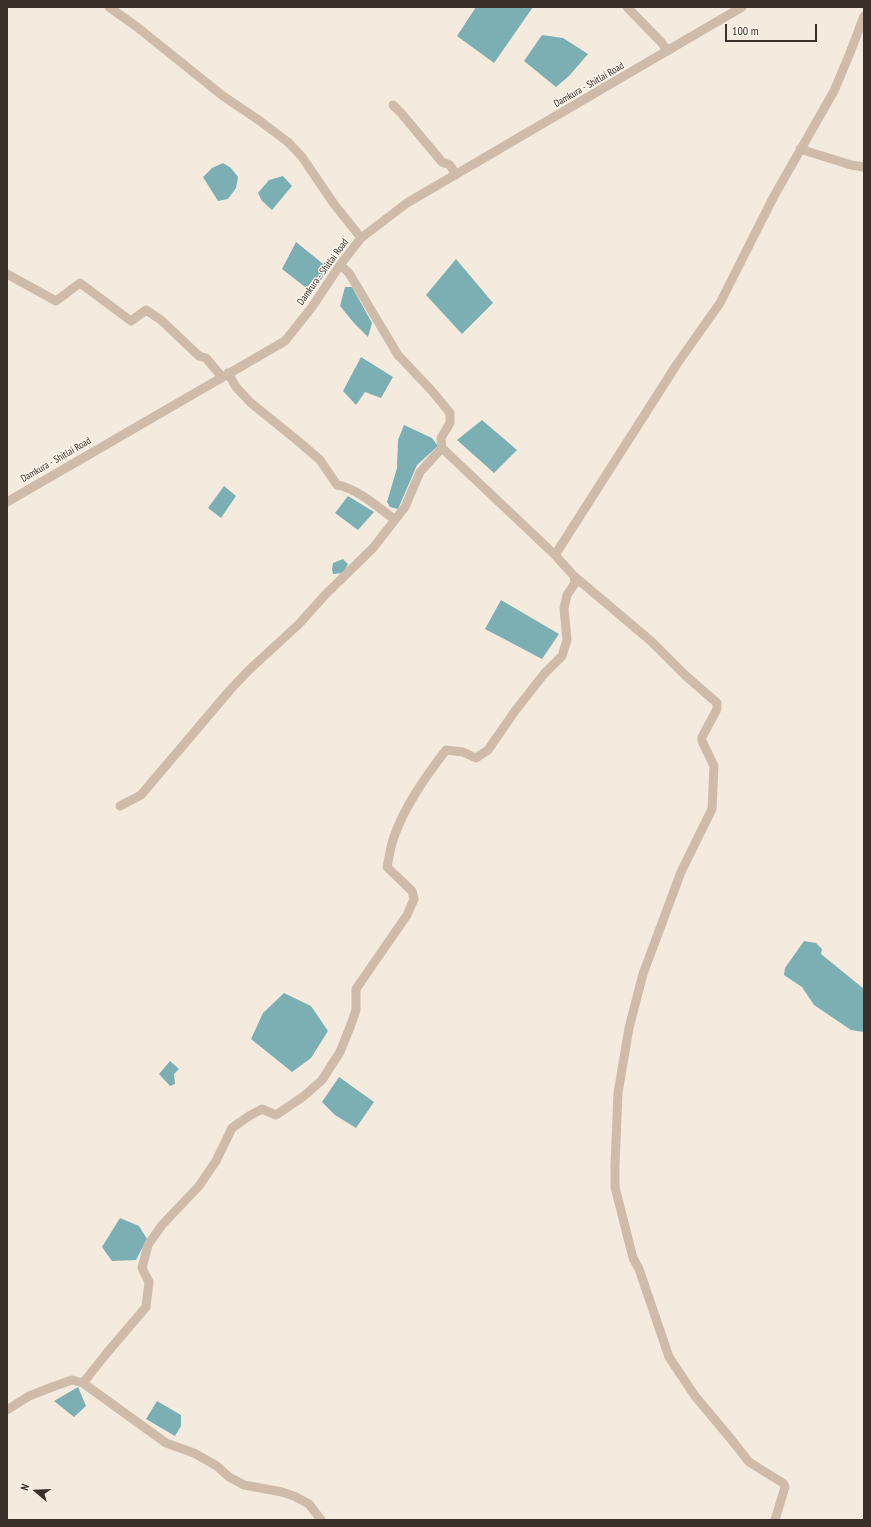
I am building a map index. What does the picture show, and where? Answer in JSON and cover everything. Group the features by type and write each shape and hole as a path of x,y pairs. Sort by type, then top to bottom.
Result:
{"street":[{"path":"109,7 137,27 223,96 289,143 302,157 334,204 361,238"},
{"path":"627,7 668,51"},
{"name":"Damkura - Shitlai Road","path":"7,502 285,341 312,307 340,265 361,238 407,203 742,7"},
{"path":"555,555 676,364 720,303 800,149 834,91 864,16"},
{"path":"393,105 442,162 450,165 456,175"},
{"path":"800,149 851,165 864,167"},
{"path":"340,265 349,273 398,355 432,391 450,413 450,423 441,438 442,448 555,555 574,576 646,637 686,676 717,702 717,709 702,737 702,741 714,766 712,808 681,872 643,974 629,1028 618,1093 615,1166 616,1187 633,1258 641,1276 668,1357 694,1396 732,1439 749,1462 783,1483 785,1487 775,1520"},
{"path":"7,274 56,301 80,283 131,321 146,310 161,320 199,356 206,358 225,375 251,403 320,460 337,485 344,486 369,500 395,520"},
{"path":"120,806 141,795 230,690 373,548 405,507 420,472 442,448"},
{"path":"83,1383 146,1307 149,1282 142,1268 148,1246 162,1225 199,1186 216,1161 232,1128 248,1116 262,1109 276,1115 304,1096 322,1080 340,1052 356,1010 356,989 408,915 414,899 412,891 387,867 393,840 403,817 419,789 446,750 463,752 476,758 488,750 515,711 544,674 562,656 567,640 564,608 567,595 575,583 574,576"},
{"path":"7,1410 29,1396 52,1387 72,1380 83,1383 166,1443 194,1453 217,1466 229,1477 244,1485 282,1492 294,1496 309,1504 321,1520"}],"water":[{"path":"476,7 533,7 494,63 457,36"},
{"path":"542,35 563,38 588,54 569,76 556,87 524,61"},
{"path":"223,163 231,168 238,177 236,188 228,199 218,201 203,177 212,168"},
{"path":"283,176 292,186 272,210 262,201 258,193 269,180"},
{"path":"296,242 327,267 319,285 309,290 282,269"},
{"path":"456,259 493,303 462,334 426,295"},
{"path":"345,287 352,287 372,323 368,337 340,306"},
{"path":"361,357 393,377 381,398 365,392 356,405 343,391"},
{"path":"482,420 517,450 494,473 457,440"},
{"path":"404,425 432,438 438,446 417,465 398,509 390,507 387,502 397,468 398,440"},
{"path":"224,486 236,496 221,518 208,508"},
{"path":"348,496 374,512 358,530 335,513"},
{"path":"343,559 348,564 343,573 333,574 333,563"},
{"path":"501,600 559,634 542,659 485,629"},
{"path":"804,941 816,943 822,949 821,954 864,989 864,1032 851,1030 814,1005 802,987 784,975 785,968"},
{"path":"284,993 311,1006 328,1031 311,1058 292,1072 251,1039 263,1013"},
{"path":"170,1061 179,1069 174,1074 175,1084 170,1086 159,1074"},
{"path":"339,1077 374,1102 356,1128 335,1115 322,1102"},
{"path":"120,1218 139,1226 147,1239 136,1260 112,1261 102,1247"},
{"path":"78,1387 86,1406 74,1417 54,1401"},
{"path":"157,1401 181,1415 181,1426 175,1436 146,1419"}]}
